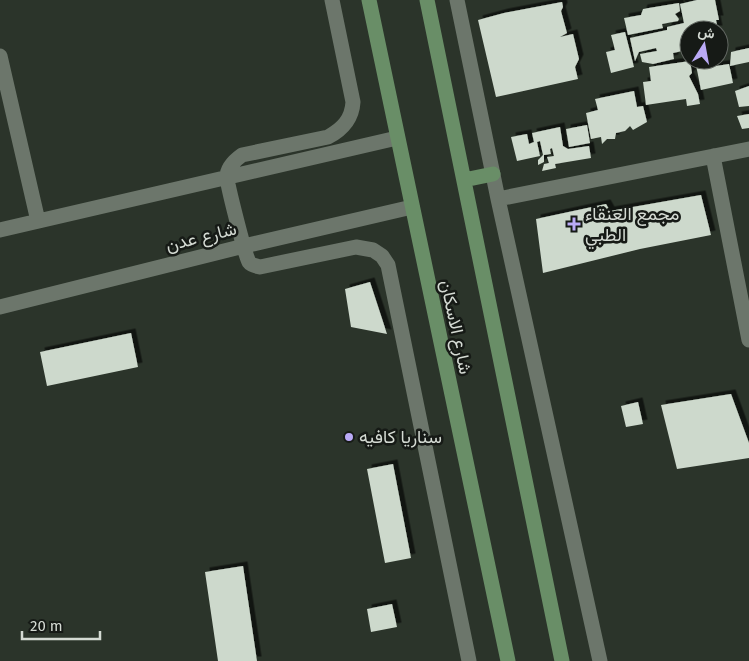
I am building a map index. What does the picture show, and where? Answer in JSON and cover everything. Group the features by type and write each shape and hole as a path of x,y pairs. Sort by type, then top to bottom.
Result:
{"main road":[{"name":"شارع الاسكان","path":"368,0 508,661"},
{"name":"شارع الاسكان","path":"428,0 562,661"},
{"path":"464,180 493,174"}],"street":[{"path":"332,0 353,102 353,110 345,125 338,132 328,137 242,155 233,163 227,178 249,262 260,267 356,247 373,250 382,256 388,265 469,661"},
{"path":"456,0 600,661"},
{"path":"0,56 38,221"},
{"path":"0,230 397,138"},
{"path":"498,199 749,148"},
{"path":"713,156 749,340"},
{"name":"شارع عدن","path":"0,307 244,246 412,207"}],"building":[{"path":"697,0 715,0 719,20 683,20 680,4"},
{"path":"562,2 563,7 561,11 567,33 560,37 573,34 579,59 575,67 578,79 496,97 478,20"},
{"path":"679,3 680,11 675,14 679,19 678,21 662,24 663,28 628,35 624,18 641,15 643,9"},
{"path":"679,24 679,52 673,53 674,59 653,64 642,62 640,54 657,51 656,48 639,52 635,61 630,38 667,30 667,27"},
{"path":"625,32 634,67 611,73 606,52 615,50 611,35"},
{"path":"749,48 749,62 730,66 731,52"},
{"path":"679,63 679,70 692,70 692,73 689,76 698,94 700,104 687,106 686,99 646,105 643,82 651,81 649,67"},
{"path":"729,64 733,83 701,90 697,70 729,70"},
{"path":"749,86 749,106 739,107 735,91"},
{"path":"634,91 637,107 643,106 647,122 633,130 630,126 625,131 616,133 615,139 607,139 602,144 601,137 591,139 586,113 598,110 595,99"},
{"path":"749,114 749,128 742,129 737,116"},
{"path":"587,125 590,143 569,147 566,129"},
{"path":"560,127 563,146 568,149 589,146 591,158 555,164 556,168 542,171 544,164 549,163 547,157 554,156 552,148 550,149 551,154 544,155 544,162 538,165 538,160 543,155 540,141 537,142 540,156 517,161 511,137 527,134 529,144 534,142 532,133"},
{"path":"701,195 711,235 640,249 543,273 536,219 606,204 610,211"},
{"path":"370,282 387,334 351,327 345,289"},
{"path":"131,333 138,367 47,386 40,352"},
{"path":"731,394 749,443 749,458 677,469 661,405"},
{"path":"638,402 643,424 626,427 621,406"},
{"path":"393,464 411,558 385,563 367,469"},
{"path":"243,566 257,661 218,661 205,572"},
{"path":"392,604 397,627 371,632 367,609"}],"place":[{"name":"مجمع العنقاء الطبي","path":"574,224"},
{"name":"سناريا كافيه","path":"349,437"}]}
